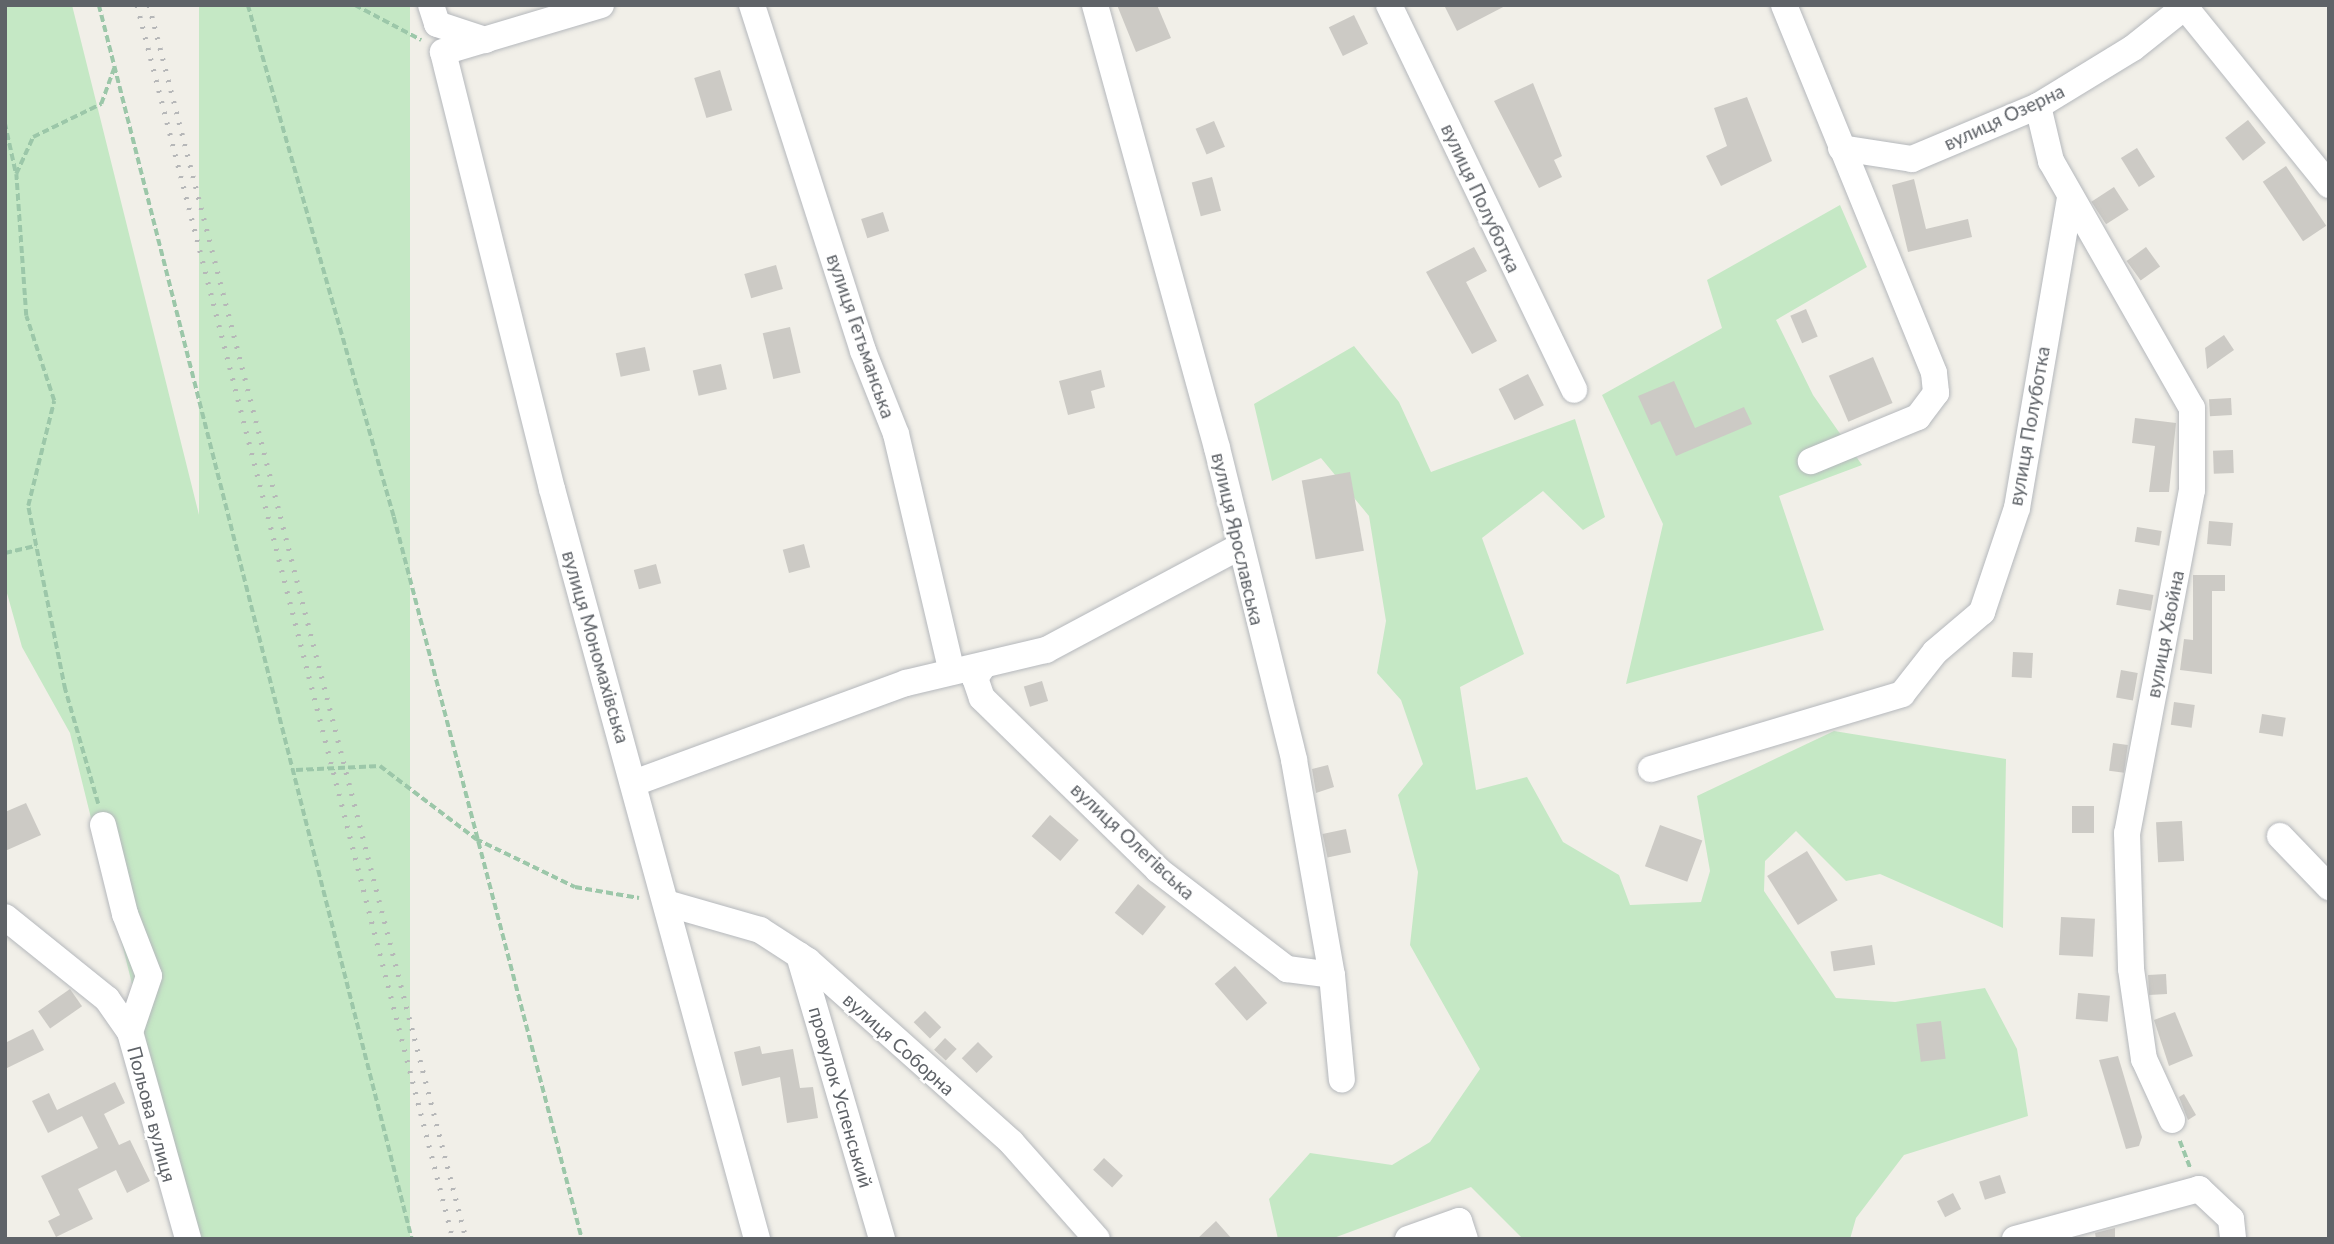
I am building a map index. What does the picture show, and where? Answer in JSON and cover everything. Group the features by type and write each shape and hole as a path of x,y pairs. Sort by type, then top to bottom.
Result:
{"street":[{"path":"431,5 437,24 485,40"},
{"path":"443,52 601,5"},
{"name":"вулиця Гетьманська","path":"752,5 863,351 896,434 951,672"},
{"name":"вулиця Ярославська","path":"1096,5 1217,448 1237,548 1294,760 1332,975 1342,1080"},
{"name":"вулиця Полуботка","path":"1389,5 1574,390"},
{"path":"1784,5 1934,373 1936,394 1918,417 1811,461"},
{"path":"2186,6 2329,185"},
{"name":"вулиця Озерна","path":"1841,148 1912,159 2038,106 2133,48 2186,6"},
{"name":"вулиця Мономахівська","path":"443,52 634,783 757,1239"},
{"name":"вулиця Хвойна","path":"2038,106 2051,161 2192,408 2192,490 2127,833 2131,969 2144,1059 2172,1120"},
{"name":"вулиця Полуботка","path":"1651,769 1902,694 1935,652 1982,612 2017,508 2070,197"},
{"path":"634,783 951,672 1046,650 1237,548"},
{"name":"вулиця Олегівська","path":"984,664 975,678 982,698 1158,870 1287,969 1332,975"},
{"path":"103,825 125,914 149,976 130,1032"},
{"path":"2280,836 2329,887"},
{"name":"вулиця Соборна","path":"666,903 760,930 799,955 1012,1143 1097,1239"},
{"name":"Польова вулиця","path":"5,917 107,999 130,1032 188,1239"},
{"name":"провулок Успенський","path":"799,955 882,1239"},
{"path":"2015,1239 2199,1189 2231,1219 2233,1239"},
{"path":"1408,1239 1459,1221 1465,1239"}],"path":[{"path":"99,5 296,770 412,1239"},
{"path":"248,5 394,517 582,1239"},
{"path":"355,5 443,52"},
{"path":"16,174 33,137 101,104 114,66"},
{"path":"5,123 16,174 26,316 54,401 28,506 65,690 103,825"},
{"path":"5,553 36,546"},
{"path":"296,770 380,766 476,839 575,887 666,903"},
{"path":"2172,1120 2199,1189"}],"green space":[{"path":"5,5 72,5 207,547 396,1239 195,1239 70,733 22,647 5,586"},
{"path":"199,5 410,5 410,1239 199,1239"},
{"path":"1840,205 1867,267 1776,320 1813,395 1862,465 1779,496 1824,630 1626,684 1663,524 1602,395 1722,328 1707,280"},
{"path":"1354,346 1399,402 1431,472 1575,419 1605,517 1583,530 1543,491 1482,538 1524,654 1460,687 1476,790 1527,777 1563,842 1619,875 1630,905 1701,902 1710,871 1697,796 1834,731 2006,759 2003,928 1880,874 1846,881 1796,831 1765,861 1764,891 1836,998 1895,1002 1985,988 2017,1049 2028,1116 1904,1155 1856,1218 1850,1239 1523,1239 1471,1187 1331,1239 1278,1239 1269,1199 1310,1153 1392,1165 1430,1142 1480,1069 1410,945 1418,872 1398,795 1423,764 1401,700 1377,673 1386,621 1369,516 1321,458 1272,481 1254,404"}],"building":[{"path":"1117,5 1157,5 1171,38 1136,52"},
{"path":"1444,5 1507,5 1457,31"},
{"path":"1354,15 1368,44 1343,56 1329,27"},
{"path":"720,70 732,110 706,118 694,78"},
{"path":"1533,83 1562,156 1554,160 1562,177 1539,188 1494,101"},
{"path":"1747,97 1772,161 1721,186 1706,156 1727,146 1714,108"},
{"path":"2248,120 2266,143 2243,161 2225,138"},
{"path":"1214,121 1225,147 1207,155 1196,129"},
{"path":"2137,148 2155,177 2139,187 2121,158"},
{"path":"2286,166 2326,226 2303,241 2263,182"},
{"path":"1212,177 1221,211 1201,216 1192,182"},
{"path":"1914,179 1926,229 1968,219 1972,237 1908,252 1892,185"},
{"path":"2114,187 2129,210 2106,224 2091,202"},
{"path":"883,212 889,231 867,238 861,219"},
{"path":"1474,247 1487,271 1466,282 1497,341 1472,354 1426,272"},
{"path":"2146,247 2160,266 2141,281 2127,261"},
{"path":"776,265 783,289 751,298 744,274"},
{"path":"1806,309 1818,337 1802,343 1790,316"},
{"path":"790,327 801,373 773,379 763,333"},
{"path":"2224,335 2234,350 2207,369 2205,348"},
{"path":"645,347 650,370 621,377 616,353"},
{"path":"1873,357 1893,403 1848,422 1829,376"},
{"path":"721,364 727,389 699,396 693,371"},
{"path":"1101,370 1105,387 1091,391 1095,408 1068,415 1059,381"},
{"path":"1528,374 1544,405 1514,420 1499,389"},
{"path":"1674,381 1695,428 1744,407 1752,424 1676,456 1660,421 1651,425 1638,396"},
{"path":"2231,398 2232,415 2210,416 2209,399"},
{"path":"2135,418 2176,423 2169,492 2149,492 2155,446 2132,443"},
{"path":"2233,450 2234,473 2214,474 2213,451"},
{"path":"1350,472 1364,551 1316,559 1302,481"},
{"path":"2209,521 2233,523 2231,546 2207,544"},
{"path":"2137,527 2162,531 2159,546 2135,542"},
{"path":"804,544 810,567 789,573 783,550"},
{"path":"656,564 661,583 639,589 634,570"},
{"path":"2193,575 2225,575 2225,591 2212,591 2212,674 2180,670 2184,639 2193,640"},
{"path":"2119,589 2153,595 2151,611 2116,605"},
{"path":"2013,652 2033,653 2032,678 2012,677"},
{"path":"2121,670 2138,673 2133,701 2116,698"},
{"path":"1042,681 1048,701 1030,707 1024,687"},
{"path":"2174,702 2195,705 2192,728 2171,725"},
{"path":"2262,714 2286,718 2283,737 2259,733"},
{"path":"2113,743 2128,745 2124,773 2109,771"},
{"path":"1328,765 1334,787 1316,793 1312,769"},
{"path":"26,803 41,835 5,851 5,812"},
{"path":"2072,806 2094,806 2094,833 2072,833"},
{"path":"1050,815 1079,840 1060,861 1032,836"},
{"path":"2182,821 2184,861 2158,862 2156,822"},
{"path":"1660,825 1702,840 1687,882 1645,866"},
{"path":"1346,829 1351,852 1328,857 1323,834"},
{"path":"1807,851 1838,900 1798,925 1767,876"},
{"path":"1138,884 1166,907 1143,935 1115,913"},
{"path":"2061,917 2095,919 2093,957 2059,955"},
{"path":"1872,945 1875,965 1834,971 1831,952"},
{"path":"1235,966 1267,1003 1247,1021 1215,984"},
{"path":"2166,974 2167,994 2149,995 2148,975"},
{"path":"70,989 82,1006 50,1029 38,1011"},
{"path":"2078,993 2110,996 2108,1022 2076,1019"},
{"path":"925,1011 941,1027 930,1039 914,1022"},
{"path":"2175,1012 2193,1056 2169,1066 2154,1020"},
{"path":"1941,1021 1946,1059 1921,1062 1916,1024"},
{"path":"33,1029 44,1050 5,1069 5,1043"},
{"path":"945,1038 957,1049 946,1061 934,1050"},
{"path":"978,1042 993,1057 977,1073 962,1058"},
{"path":"760,1046 762,1054 793,1049 800,1088 813,1087 818,1118 787,1123 780,1077 742,1086 734,1052"},
{"path":"2118,1056 2142,1137 2139,1146 2126,1149 2099,1060"},
{"path":"115,1082 125,1103 104,1114 119,1145 130,1140 150,1181 127,1193 116,1170 78,1189 93,1219 56,1237 48,1221 60,1215 41,1176 98,1148 82,1116 48,1133 32,1101 49,1093 57,1110"},
{"path":"2184,1094 2196,1115 2188,1120 2179,1097"},
{"path":"1104,1158 1123,1176 1112,1187 1093,1170"},
{"path":"2000,1175 2006,1193 1985,1200 1979,1182"},
{"path":"1953,1193 1961,1209 1945,1217 1937,1201"},
{"path":"1216,1221 1232,1239 1197,1239"},
{"path":"2115,1228 2115,1239 2096,1239 2095,1233"}],"railway":[{"path":"137,5 453,1239"},
{"path":"149,5 466,1239"}]}
